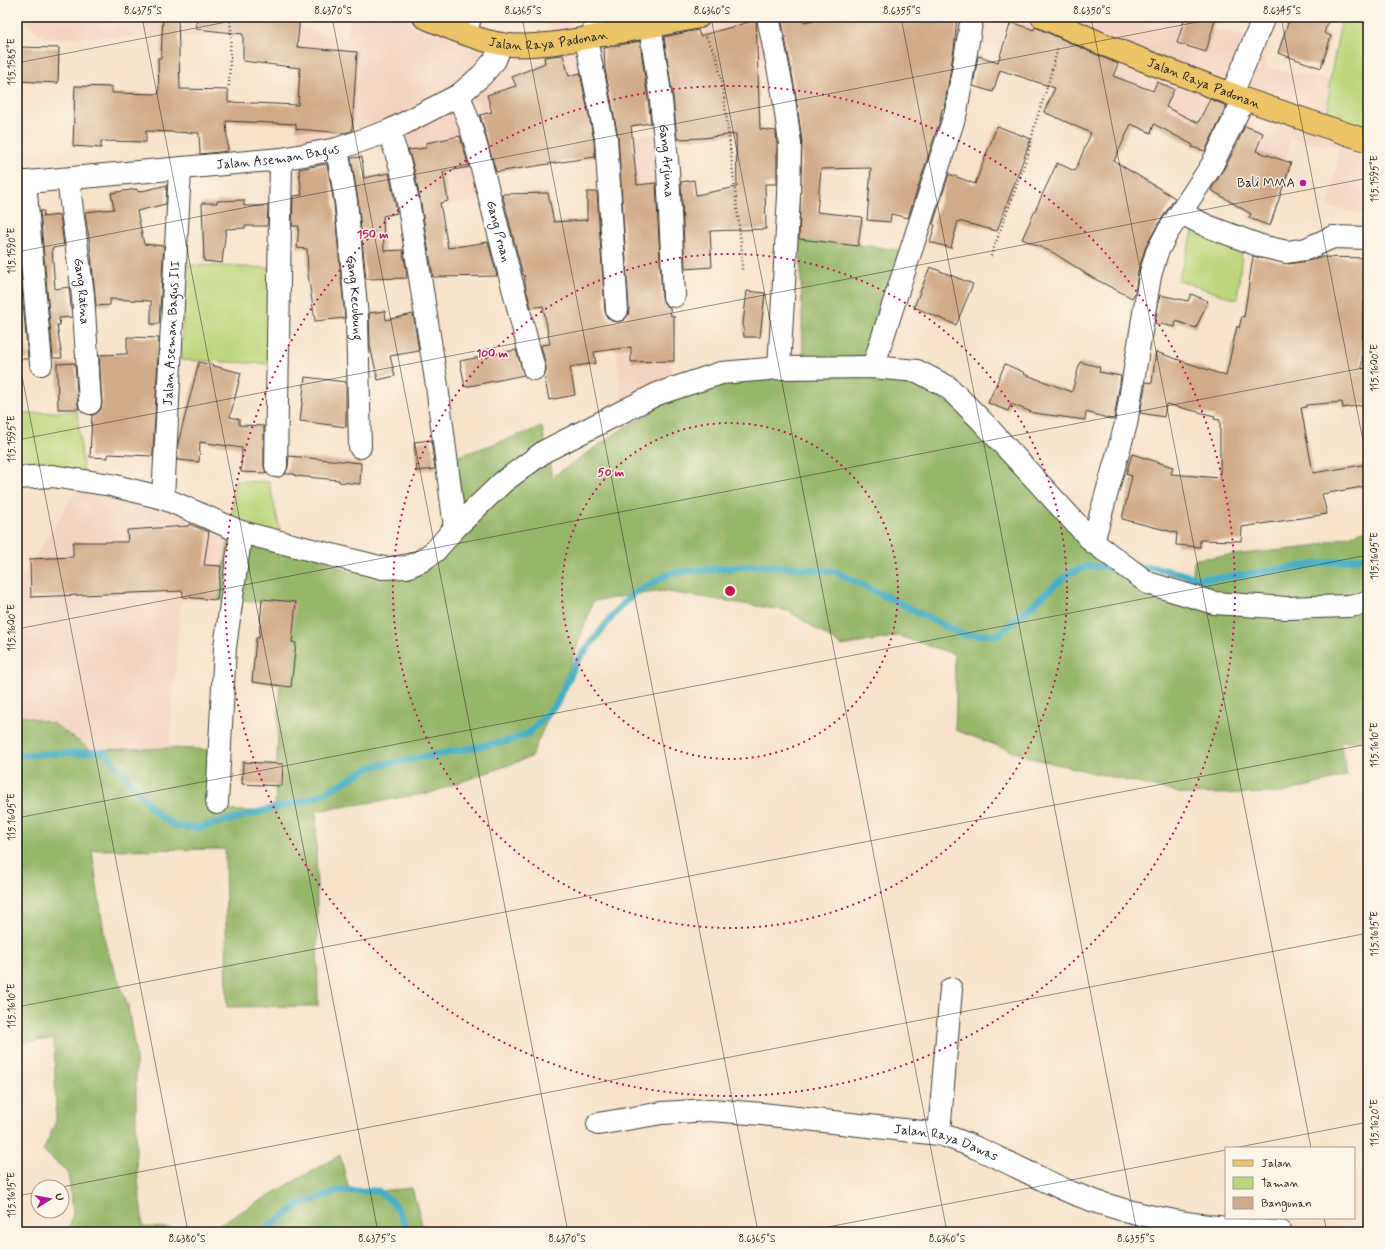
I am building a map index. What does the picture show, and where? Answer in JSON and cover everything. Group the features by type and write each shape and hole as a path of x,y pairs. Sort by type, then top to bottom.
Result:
{"main road":[{"name":"Jalan Raya Padonan","path":"424,17 468,26 501,44 549,44 592,31 650,26 697,17"},
{"name":"Jalan Raya Padonan","path":"1042,17 1107,46 1238,97 1368,141"}],"street":[{"path":"768,17 783,92 790,143 789,196 780,368"},
{"path":"873,367 956,112 972,17"},
{"path":"1093,542 1126,424 1150,276 1157,252 1167,233 1212,165 1238,97 1264,17"},
{"name":"Gang Arjuna","path":"650,26 661,100 668,170 674,296"},
{"path":"592,31 606,138 617,310"},
{"name":"Jalan Aseman Bagus","path":"21,183 281,159 337,149 389,130 459,95 482,75 495,60 501,44"},
{"name":"Gang Proan","path":"459,95 479,156 534,369"},
{"path":"389,130 401,168 412,222 455,528"},
{"name":"Gang Kecubung","path":"337,149 347,208 358,317 360,447"},
{"path":"276,466 281,159"},
{"name":"Jalan Aseman Bagus III","path":"163,498 180,169"},
{"name":"Gang Ratna","path":"68,179 83,295 90,403"},
{"path":"21,183 41,364"},
{"path":"1181,213 1207,226 1261,246 1288,252 1306,249 1333,237 1368,238"},
{"path":"17,478 52,476 111,485 163,498 241,532 383,568 407,567 421,561 435,551 455,528 503,482 545,451 657,394 721,373 780,368 873,367 917,372 948,388 981,420 1093,542 1148,583 1214,603 1287,608 1348,606 1368,603"},
{"path":"217,803 225,647 241,532"},
{"path":"939,1134 951,989"},
{"name":"Jalan Raya Dawas","path":"598,1124 662,1113 710,1110 769,1114 939,1134 960,1140 1074,1194 1123,1210 1175,1222 1268,1232"}],"path":[{"path":"229,86 231,31 230,17"},
{"path":"697,17 717,57 724,96 742,251 742,270"},
{"path":"991,256 1028,154 1035,124 1064,26"}],"shaded area":[{"path":"17,17 295,17 293,27 346,38 350,17 432,17 448,30 548,40 546,17 569,17 571,37 667,17 1202,17 1201,26 1269,43 1266,68 1330,80 1327,125 1368,131 1368,215 1329,207 1339,147 1290,139 1281,198 1260,190 1263,155 1105,96 1044,67 966,35 960,72 909,67 760,58 623,85 633,136 653,134 660,180 672,386 651,413 624,428 597,143 478,167 488,198 405,216 388,133 299,158 294,35 46,38","holes":["478,100 481,117 461,121 457,103"]},
{"path":"84,478 232,524 218,600 181,601 169,748 91,750 54,724 17,714 18,584"}],"green space":[{"path":"1342,17 1368,17 1368,131 1327,125 1330,80"},
{"path":"1196,223 1244,233 1237,300 1178,280"},
{"path":"800,237 899,250 876,361 918,387 978,418 1089,542 1189,594 1195,559 1311,547 1368,530 1368,741 1340,741 1347,776 1281,793 1184,794 1031,758 955,730 956,699 954,654 899,636 842,646 789,611 662,591 593,601 566,677 531,757 430,793 316,811 318,1006 227,1007 225,849 92,850 106,947 128,1006 136,1058 136,1159 143,1227 209,1230 340,1155 350,1194 412,1188 424,1232 69,1232 73,1211 68,1172 43,1151 56,1121 54,1039 17,1043 17,714 54,724 91,750 169,748 217,750 214,810 275,812 283,603 218,600 232,524 282,539 350,572 427,560 453,508 451,459 542,427 552,477 624,428 651,413 672,386 803,357"},
{"path":"185,265 277,268 274,364 181,360"},
{"path":"77,411 84,478 17,480 17,414"},
{"path":"234,481 269,482 282,539 232,524"}],"building":[{"path":"163,17 178,17 180,89 228,90 228,102 298,105 300,68 243,61 243,34 196,29 197,17 300,17 297,47 357,52 352,131 345,133 296,129 296,124 226,121 228,151 200,154 199,133 146,131 146,142 101,141 101,148 73,146 75,86 112,87 112,93 159,94 158,58 161,58"},
{"path":"781,17 801,17 802,22 834,17 957,17 954,49 944,109 942,109 940,120 908,218 891,214 890,222 867,220 871,168 821,169 817,212 862,217 858,246 799,239 802,141 795,90"},
{"path":"1185,17 1203,17 1215,20 1206,52 1177,43"},
{"path":"1290,17 1330,17 1324,33 1331,36 1321,68 1278,53"},
{"path":"756,20 760,129 776,131 777,144 777,184 765,184 766,229 710,231 712,267 685,269 681,182 694,180 696,195 737,187 736,134 677,139 673,98 664,37 698,30 700,36"},
{"path":"1011,22 1034,30 1035,27 1118,64 1113,76 1153,91 1157,82 1174,89 1166,107 1198,123 1210,99 1227,106 1205,151 1192,147 1193,145 1154,124 1151,133 1131,124 1114,161 1175,198 1146,246 1138,272 1135,293 1132,298 1091,277 1054,253 1022,239 1057,163 1075,171 1091,133 1044,112 1055,88 1000,70 993,92 973,86 978,56 998,62"},
{"path":"640,41 651,123 631,126 637,185 656,183 662,297 664,303 670,308 671,316 674,316 674,361 631,362 631,347 594,352 596,363 570,367 575,395 549,400 544,375 546,372 546,366 541,345 550,344 543,306 531,308 524,275 502,194 548,193 554,222 587,220 587,192 597,192 605,311 607,317 612,321 618,322 624,320 628,315 629,309 618,137 605,69 604,48"},
{"path":"17,47 59,48 58,83 17,81"},
{"path":"563,55 569,76 580,73 594,140 595,157 496,172 480,115 492,112 487,95 516,86 512,77 545,63 544,57"},
{"path":"997,126 1031,139 997,231 958,221 951,248 930,242 935,225 933,224 949,174 975,184"},
{"path":"1245,126 1263,133 1256,151 1291,163 1270,226 1249,218 1251,214 1211,190 1229,160"},
{"path":"460,136 469,167 443,172 448,201 440,203 448,248 488,242 497,276 433,277 421,204 413,165 408,150 426,148 426,143"},
{"path":"362,157 364,178 389,173 397,213 383,216 384,251 403,250 407,278 366,279 358,200 351,158"},
{"path":"327,164 334,203 345,318 315,321 308,274 307,249 297,248 299,226 292,226 293,196 302,195 299,169"},
{"path":"167,185 166,204 137,211 144,244 164,246 159,324 151,324 151,301 110,299 110,305 96,306 90,244 85,212 114,209 111,193 137,189 138,192"},
{"path":"244,200 244,206 268,206 267,226 245,226 245,228 226,229 222,263 204,261 202,203"},
{"path":"40,211 44,211 43,217 60,215 64,246 52,248 55,289 69,287 72,317 59,318 60,325 57,325 62,358 53,358"},
{"path":"17,234 28,359 17,359"},
{"path":"1253,256 1289,264 1308,261 1319,257 1368,258 1368,303 1363,303 1362,369 1368,368 1368,404 1343,408 1342,402 1306,405 1306,407 1301,408 1313,473 1368,464 1368,486 1322,494 1327,514 1242,527 1241,541 1200,540 1200,547 1176,545 1177,533 1122,519 1132,476 1126,474 1132,454 1173,467 1171,474 1220,478 1220,420 1214,419 1215,416 1166,404 1164,417 1140,413 1146,382 1152,383 1156,352 1226,376 1237,326 1239,328 1242,316 1244,317"},
{"path":"930,267 973,284 956,325 914,307"},
{"path":"747,291 765,293 760,337 744,337 743,323"},
{"path":"1191,294 1208,301 1196,328 1176,321 1175,327 1155,323 1160,295 1188,301"},
{"path":"385,311 386,320 413,314 419,351 390,356 395,376 378,380 370,346 369,313"},
{"path":"127,337 159,338 153,456 108,454 108,458 90,457 92,415 101,409 102,403 99,355 127,354"},
{"path":"516,350 524,375 465,387 460,361"},
{"path":"199,362 241,373 230,417 239,419 239,425 264,426 264,466 266,473 241,472 242,448 200,442 199,462 177,460 178,443"},
{"path":"1080,362 1100,367 1099,372 1121,376 1114,420 1086,412 1085,420 1034,413 1011,404 1008,411 988,403 1005,364 1025,373 1024,374 1072,392"},
{"path":"75,363 79,409 58,409 57,364"},
{"path":"305,377 346,382 346,427 300,421"},
{"path":"431,440 435,469 417,471 414,442"},
{"path":"289,456 361,463 360,484 339,482 339,480 295,476 295,474 285,474 288,467"},
{"path":"189,524 209,532 204,565 221,566 217,600 183,597 183,591 31,597 30,559 73,557 73,542 128,542 127,530 188,526"},
{"path":"262,599 296,602 292,642 296,643 291,687 252,682 256,638 259,638"},
{"path":"243,762 283,764 282,786 242,784"}],"waterway":[{"path":"1137,567 1156,568 1197,578 1219,578 1368,557"},
{"path":"17,755 105,752 158,815 176,826 198,828 315,798 371,767 509,741 529,733 557,703 577,661 618,609 634,593 671,573 764,565 836,572 963,635 998,635 1068,574 1088,566 1116,567"},
{"path":"262,1232 299,1205 338,1191 378,1191 395,1205 409,1232"}],"place":[{"name":"Bali MMA","path":"1303,183"}]}
